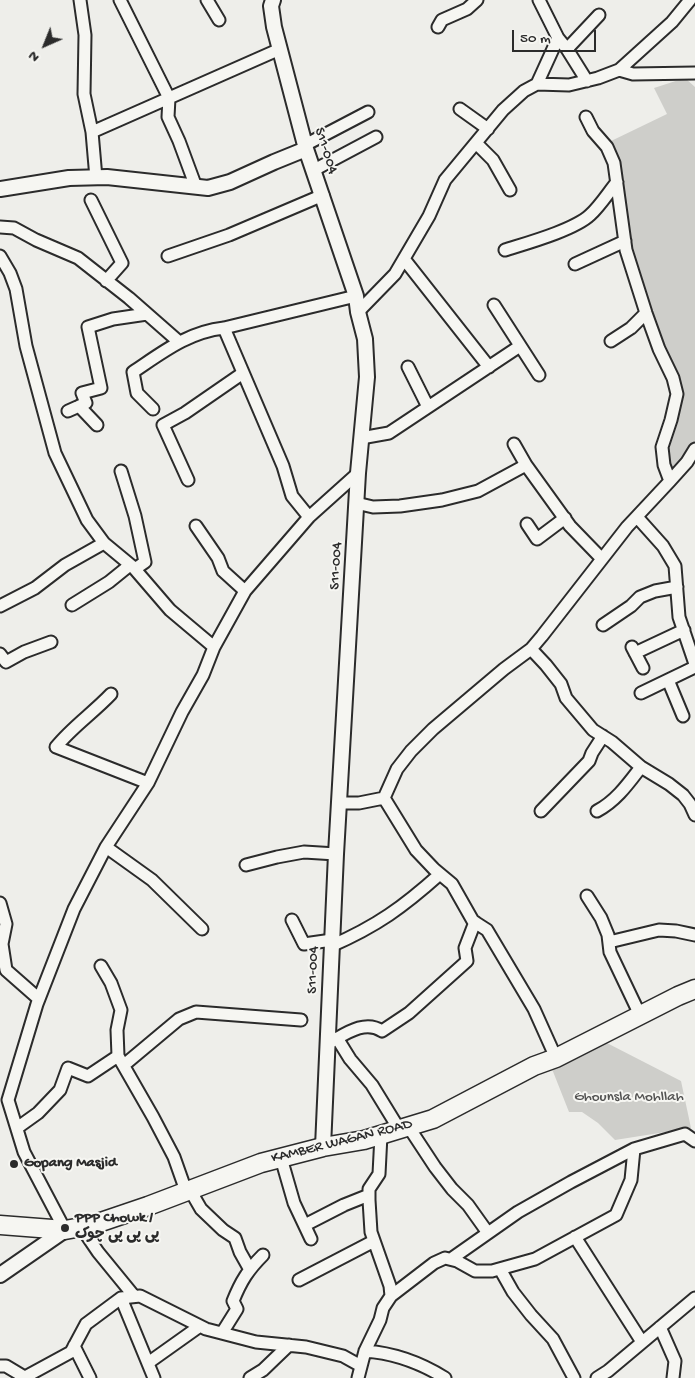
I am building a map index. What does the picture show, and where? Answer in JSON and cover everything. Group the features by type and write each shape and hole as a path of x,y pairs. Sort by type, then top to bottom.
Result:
{"main road":[{"name":"KAMBER WAGAN ROAD","path":"0,1225 73,1229 120,1216 261,1162 323,1147 364,1140 433,1119 534,1066 556,1058 695,989"}],"street":[{"path":"80,0 84,35 84,94 92,132 96,178"},
{"path":"120,0 169,98 168,116 196,187"},
{"path":"207,0 219,20"},
{"name":"S11-004","path":"273,0 271,6 280,49 306,147 356,296 365,339 367,377 356,503 331,943 332,1041 323,1147"},
{"path":"438,27 442,20 467,9 477,0"},
{"path":"539,0 558,38 567,49 586,81"},
{"path":"358,312 394,274 429,216 445,180 503,110 524,91 537,84 569,85 619,70 672,22 690,0"},
{"path":"567,49 599,15"},
{"path":"537,84 558,38"},
{"path":"92,132 280,49"},
{"path":"619,70 633,74 671,72 693,75"},
{"path":"460,109 488,129"},
{"path":"0,189 69,178 107,177 208,188 230,182 306,147 368,112"},
{"path":"586,117 593,131 607,147 614,163 626,250 646,313 659,349 673,378 677,394 662,447 664,464 670,481"},
{"path":"314,170 376,138"},
{"path":"476,143 493,160 510,190"},
{"path":"505,250 545,237 574,225 589,216 617,182"},
{"path":"168,256 228,235 322,195"},
{"path":"91,200 122,263 106,280"},
{"path":"0,227 14,228 36,240 78,258 178,341"},
{"path":"575,264 625,241"},
{"path":"0,256 10,273 16,289 26,346 56,453 87,520 104,543 132,567 170,610 214,647"},
{"path":"404,259 489,367"},
{"path":"153,409 137,394 133,372 178,341 209,330 356,296"},
{"path":"494,305 539,375"},
{"path":"611,342 631,328 646,313"},
{"path":"68,412 86,404 82,393 100,388 88,327 114,319 147,314"},
{"path":"224,328 283,466 292,496 309,517"},
{"path":"361,438 388,433 520,346"},
{"path":"408,367 428,407"},
{"path":"188,480 164,425 185,413 243,373"},
{"path":"79,406 97,425"},
{"path":"514,444 526,465 564,518 602,559"},
{"path":"384,798 397,770 411,751 453,712 531,649 602,559 670,481 695,449"},
{"path":"356,503 382,507 442,500 478,491 526,465"},
{"path":"72,605 132,567 145,562 135,516 121,471"},
{"path":"134,1296 98,1252 73,1229 24,1152 8,1100 39,999 74,909 106,847 148,783 182,712 203,675 214,647 245,591 309,517 358,473"},
{"path":"637,517 663,546 676,566 679,617 695,666 642,693"},
{"path":"527,524 537,539 564,518"},
{"path":"196,526 218,558 223,570 245,591"},
{"path":"0,606 35,588 65,565 104,543"},
{"path":"603,625 631,606 640,597 655,591 677,587"},
{"path":"643,668 634,650 684,630"},
{"path":"0,654 6,662 24,652 51,642"},
{"path":"531,649 561,684 566,698 593,730 640,767 669,784 683,795 695,815"},
{"path":"668,680 683,716"},
{"path":"111,694 67,734 56,747 148,783"},
{"path":"541,811 590,761 592,753 603,736"},
{"path":"597,811 607,806 621,793 640,767"},
{"path":"339,803 359,803 384,798"},
{"path":"384,798 416,850 452,884 473,921 487,930 534,1009 556,1058"},
{"path":"106,847 152,880 202,929"},
{"path":"246,865 304,852 336,854"},
{"path":"292,920 304,944 331,943 359,934 386,919 440,874"},
{"path":"587,896 600,918 609,942 610,952 640,1015"},
{"path":"0,903 6,924 2,944 2,964 6,970 39,999"},
{"path":"475,922 465,948 467,961 409,1013 382,1031 366,1026 332,1041 350,1059 452,1189 468,1205 488,1233"},
{"path":"609,942 659,930 695,935"},
{"path":"100,966 112,983 121,1010 117,1030 121,1060 174,1157 188,1190 201,1209 223,1230 235,1238 249,1268"},
{"path":"17,1128 38,1113 60,1090 68,1068 88,1076 121,1060 179,1019 196,1012 301,1020"},
{"path":"451,1259 518,1212 634,1149 685,1134 695,1141"},
{"path":"381,1135 380,1174 370,1189 369,1195 371,1232 390,1286 391,1296"},
{"path":"358,1378 365,1352 380,1320 383,1308 391,1296 434,1263 445,1258 475,1271 500,1269 534,1259 616,1215 631,1180 634,1149"},
{"path":"281,1158 294,1203 311,1239"},
{"path":"305,1225 344,1205 369,1195"},
{"path":"0,1275 73,1229"},
{"path":"575,1237 642,1342"},
{"path":"299,1280 374,1242"},
{"path":"222,1333 237,1309 234,1301 249,1268 263,1255"},
{"path":"500,1269 519,1300 552,1339 574,1378"},
{"path":"0,1366 6,1366 26,1377 71,1352 86,1324 121,1298 140,1296 200,1326 222,1333 256,1342 306,1347 343,1356 361,1366"},
{"path":"121,1298 154,1378"},
{"path":"597,1378 695,1298"},
{"path":"148,1363 200,1326"},
{"path":"660,1327 675,1361 673,1378"},
{"path":"250,1378 263,1370 289,1345"},
{"path":"74,1346 90,1378"},
{"path":"365,1352 382,1352 418,1363 427,1366 441,1377"}],"green space":[{"path":"685,78 695,87 695,441 687,455 671,470 665,453 678,375 657,326 636,267 628,233 624,190 614,148 609,142 667,114 654,88"},
{"name":"Ghounsla Mohllah","path":"603,1041 681,1081 691,1128 615,1140 598,1123 582,1112 569,1112 552,1069"}],"place":[{"name":"Gopang Masjid","path":"14,1164"},
{"name":"PPP Chowk / پی پی پی چوک","path":"65,1228"}]}
